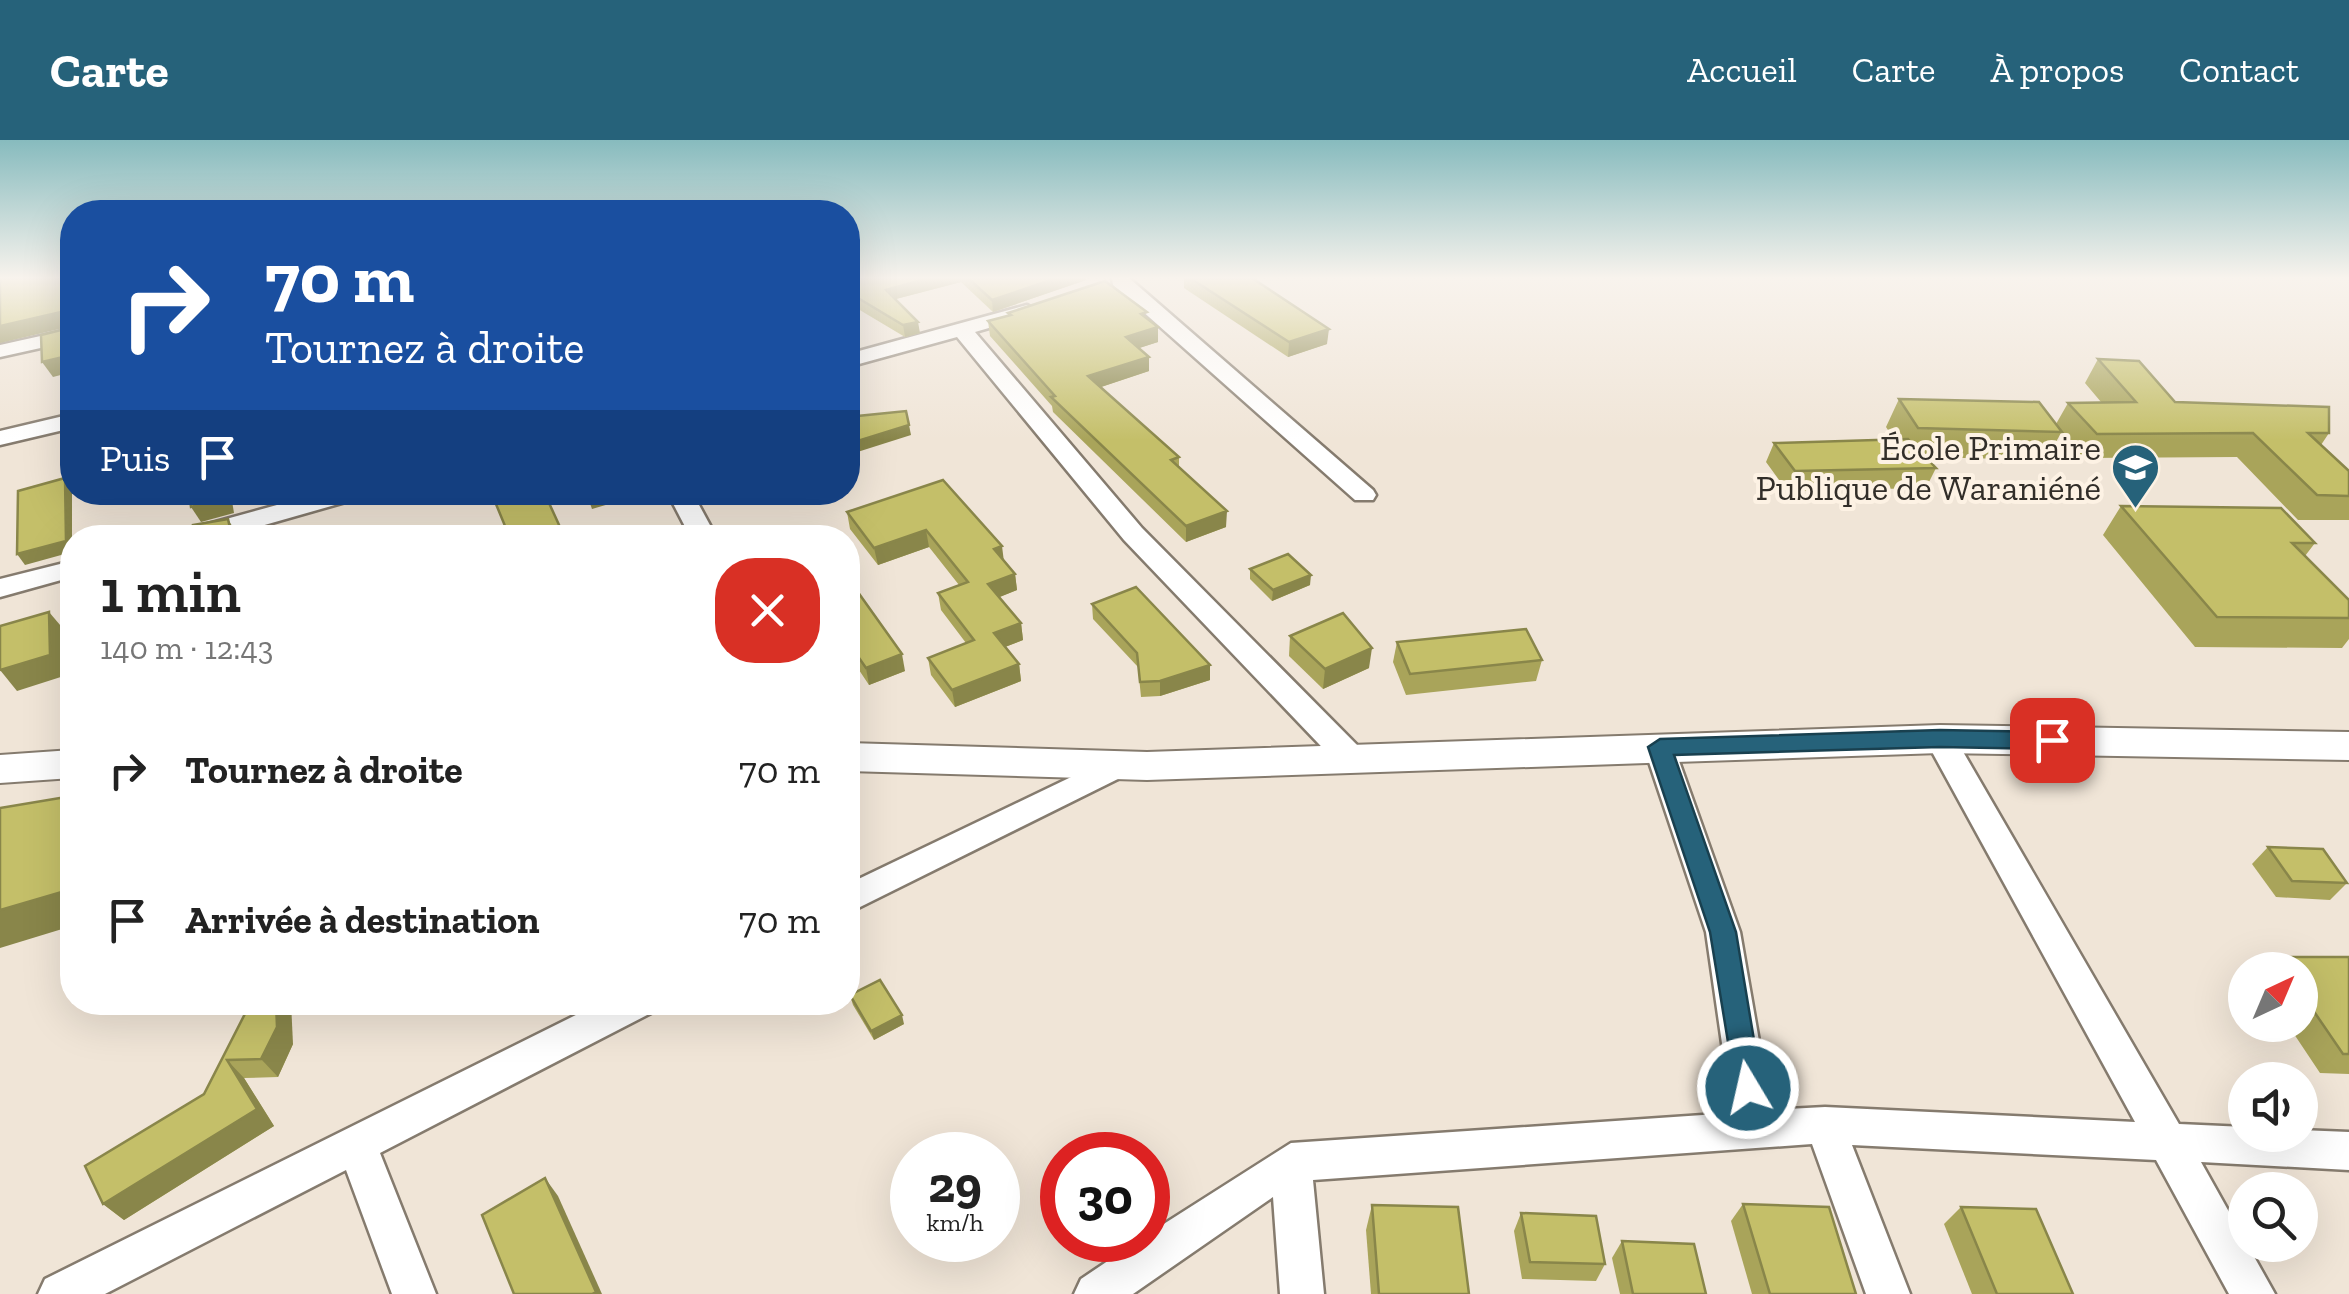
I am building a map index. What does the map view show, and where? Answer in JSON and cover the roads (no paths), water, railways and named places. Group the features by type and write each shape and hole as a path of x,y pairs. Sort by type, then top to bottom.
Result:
{"street":[{"path":"860,359 964,332 1134,534 1348,756"},
{"path":"1174,332 1364,494"},
{"path":"0,351 60,338"},
{"path":"0,438 60,424"},
{"path":"223,525 278,505"},
{"path":"0,588 60,571"},
{"path":"860,756 1117,766 1940,738 2349,746"},
{"path":"1940,738 2174,1146 2253,1294"},
{"path":"1660,747 1723,932 1754,1127"},
{"path":"0,768 60,765"},
{"path":"860,893 1117,766"},
{"path":"60,1294 612,1015"},
{"path":"1825,1125 1888,1294"},
{"path":"1096,1294 1291,1162 1825,1125 2174,1146 2349,1151"},
{"path":"356,1142 414,1294"},
{"path":"1291,1162 1302,1294"}],"place":[{"name":"École Primaire Publique de Waraniéné","path":"2136,510"}]}
